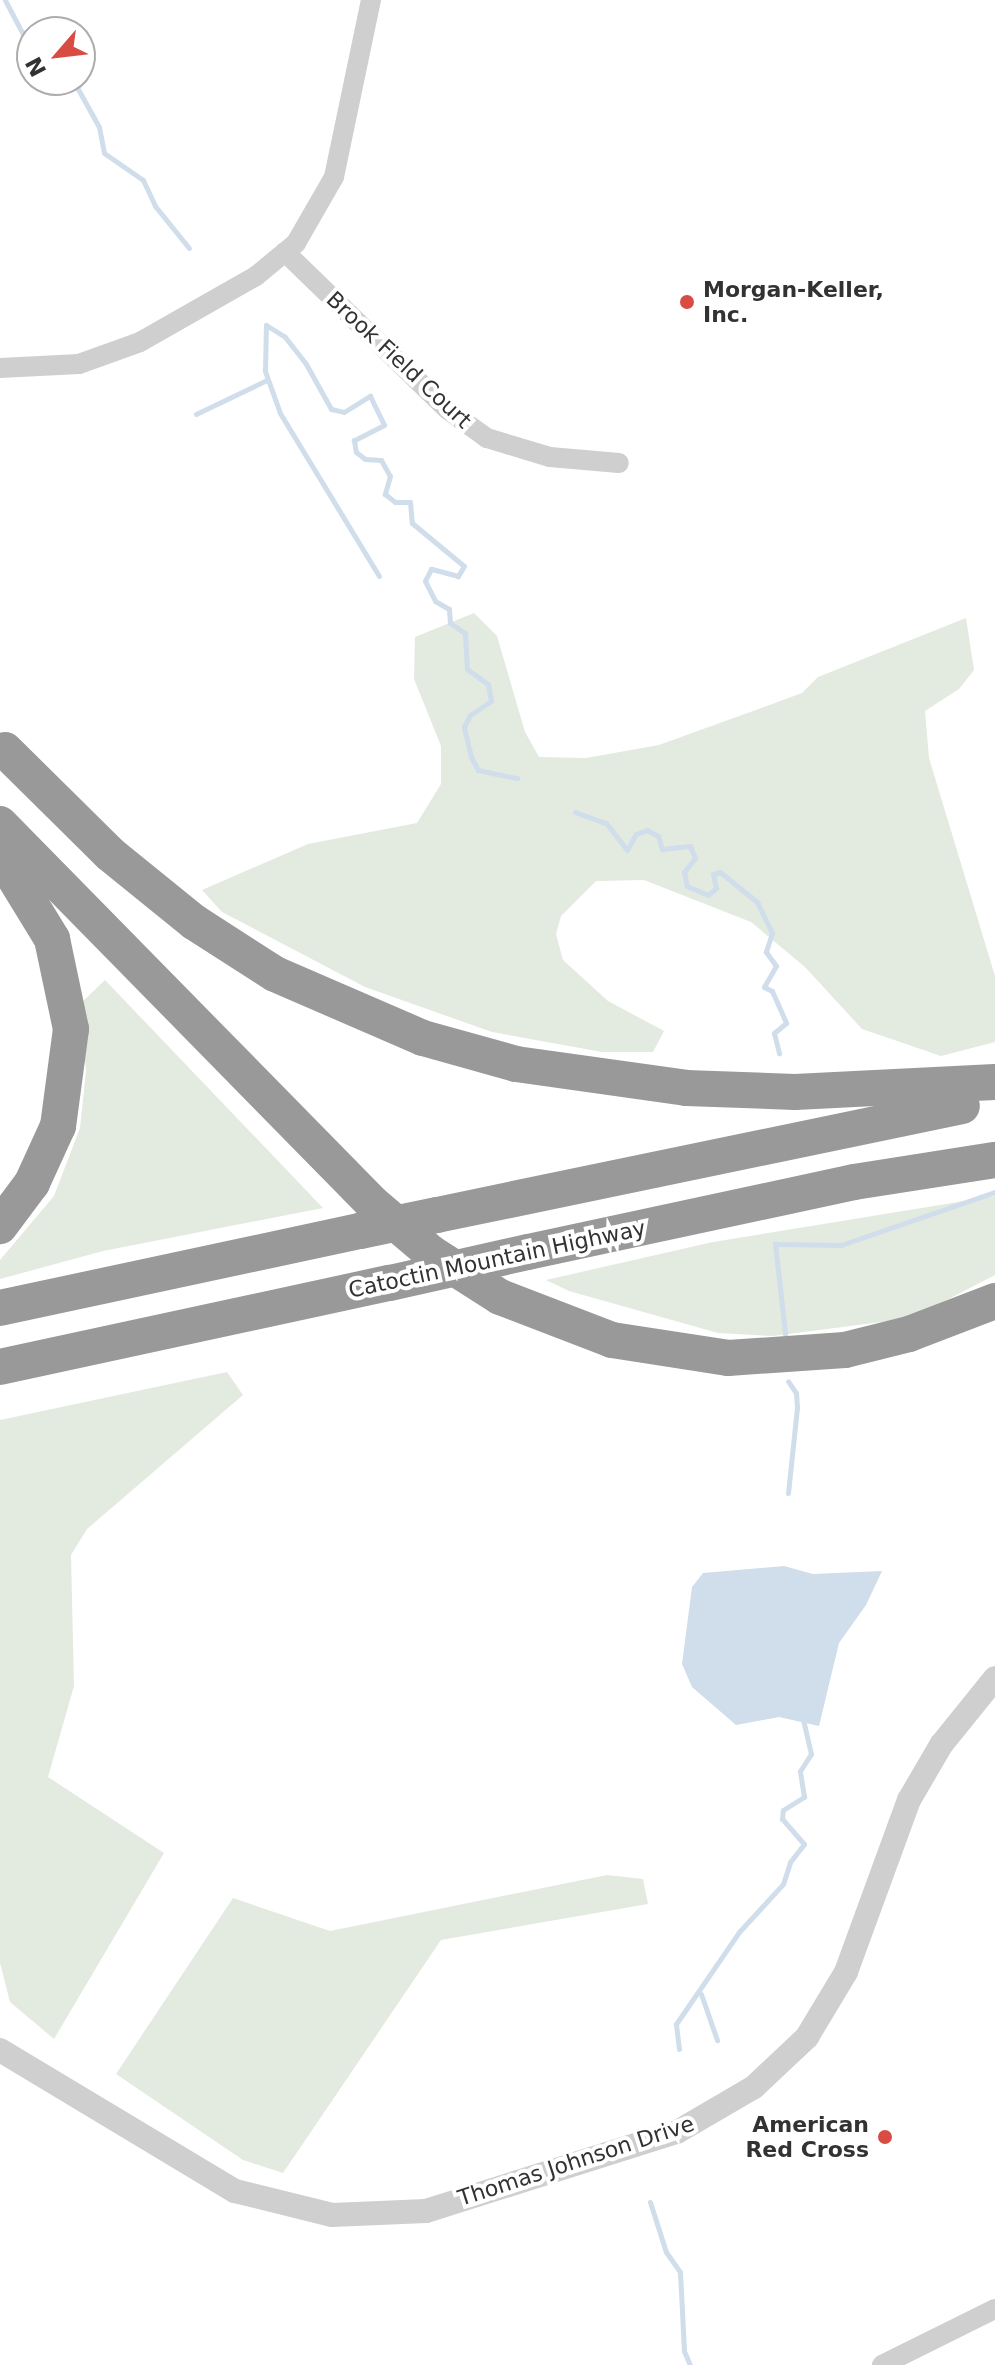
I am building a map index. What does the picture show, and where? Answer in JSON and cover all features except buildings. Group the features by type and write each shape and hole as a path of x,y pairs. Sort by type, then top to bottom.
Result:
{"highway":[{"path":"5,750 110,854 194,922 298,985 423,1038 516,1064 686,1088 821,1091 995,1082"},
{"path":"0,824 372,1203 431,1253 500,1297 612,1340 728,1358 857,1347 930,1327 995,1301"},
{"path":"0,854 52,939 71,1029 58,1126 32,1183 0,1226"},
{"path":"0,1308 760,1144 995,1101"},
{"name":"Catoctin Mountain Highway","path":"0,1367 854,1182 995,1160"}],"street":[{"path":"0,368 60,367 107,356 217,301 285,252 325,200 334,177 371,0"},
{"name":"Brook Field Court","path":"285,252 448,410 487,438 550,457 619,463"},
{"name":"Thomas Johnson Drive","path":"0,2050 235,2191 281,2207 332,2215 426,2211 677,2132 754,2087 807,2037 846,1972 916,1787 961,1717 995,1678"},
{"path":"882,2365 995,2309"}],"shaded area":[{"path":"474,613 497,636 525,732 539,757 586,758 659,745 775,703 802,693 818,677 966,618 974,670 959,689 925,711 929,758 995,976 995,1042 941,1056 862,1029 805,967 751,922 644,880 596,881 561,916 556,934 563,960 608,1001 664,1031 653,1052 602,1052 492,1032 365,987 222,912 202,890 308,844 417,823 441,784 441,746 414,679 415,637"},
{"path":"105,980 323,1208 103,1251 0,1279 0,1260 54,1196 80,1128 86,1071 80,1004"},
{"path":"995,1196 995,1275 912,1318 773,1336 718,1333 569,1291 546,1280 713,1242"},
{"path":"227,1372 243,1395 87,1529 71,1555 74,1686 48,1777 164,1853 54,2039 10,2002 0,1963 0,1420"},
{"path":"607,1875 643,1879 648,1904 441,1940 283,2173 243,2160 116,2074 233,1898 330,1931"}],"water":[{"path":"784,1566 813,1574 882,1571 866,1605 839,1643 819,1726 779,1717 736,1725 692,1687 682,1664 692,1587 703,1573"}],"waterway":[{"path":"5,0 16,21"},
{"path":"82,96 99,127 104,153 143,180 155,206 189,248"},
{"path":"379,576 280,413 265,371 266,325 285,337 306,364 331,409 344,412 370,396 384,425 354,440 356,452 365,459 381,460 390,476 385,494 395,502 410,502 412,523 464,566 458,576 431,569 425,581 435,601 449,609 450,623 465,633 467,669 488,684 491,701 470,715 464,727 471,757 478,770 517,778"},
{"path":"196,414 267,380"},
{"path":"575,812 606,823 627,850 636,834 647,830 658,836 662,849 690,846 695,858 684,872 687,886 708,895 716,888 713,874 720,872 757,902 772,933 766,952 776,966 764,987 772,991 786,1023 774,1033 779,1053"},
{"path":"786,1342 775,1244 841,1245 995,1192"},
{"path":"788,1381 796,1393 797,1407 788,1493"},
{"path":"679,2049 676,2024 739,1932 783,1884 790,1862 804,1844 782,1819 783,1810 804,1797 800,1771 811,1754 803,1720"},
{"path":"701,1994 717,2040"},
{"path":"650,2202 666,2252 680,2272 684,2351 690,2365"}],"place":[{"name":"Morgan-Keller, Inc.","path":"687,302"},
{"name":"American Red Cross","path":"885,2137"}]}
